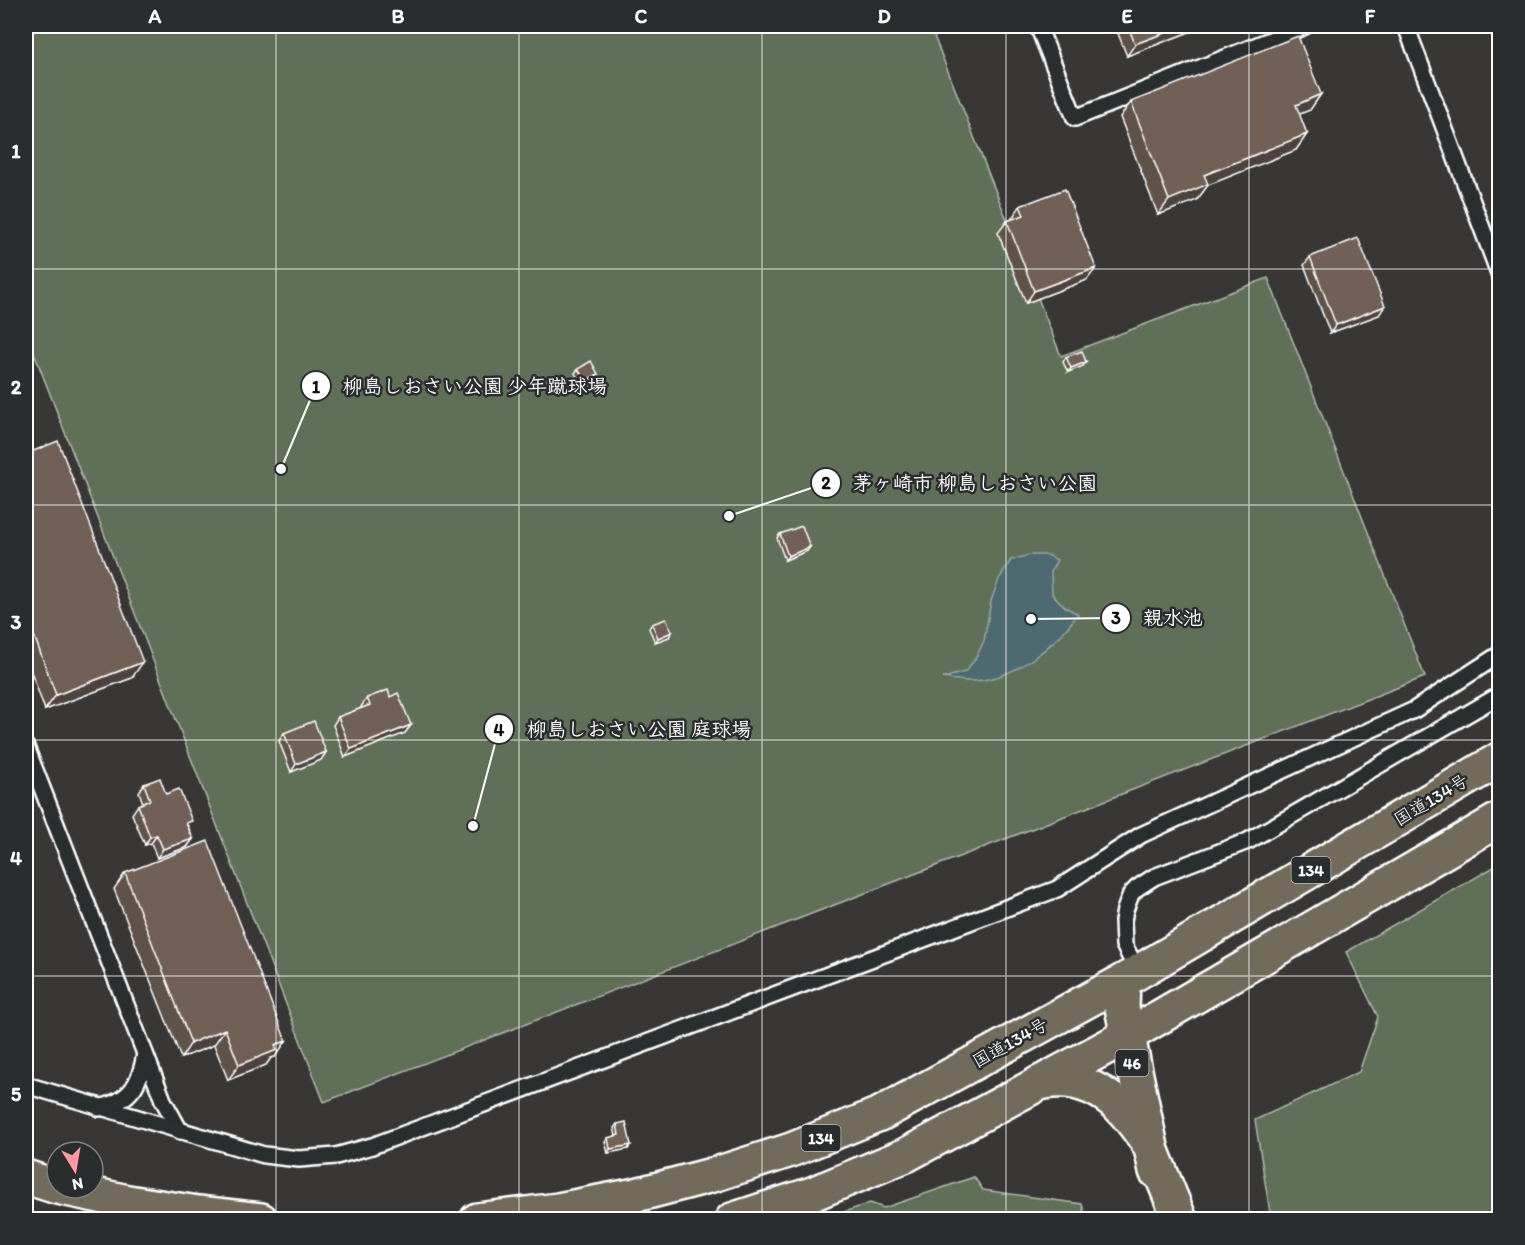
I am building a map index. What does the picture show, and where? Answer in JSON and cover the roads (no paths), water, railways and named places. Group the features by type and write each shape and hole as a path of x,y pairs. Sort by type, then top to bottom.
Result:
{"main road":[{"name":"国道134号","path":"477,1220 558,1210 636,1195 716,1174 791,1150 882,1113 1131,977 1500,759"},
{"path":"732,1220 812,1194 906,1155 1127,1036 1500,819"},
{"name":"46","path":"1131,977 1122,1008 1149,1144 1167,1220"},
{"name":"46","path":"1040,1083 1055,1080 1092,1087 1122,1108 1149,1144"},
{"path":"1149,1144 1180,1220"},
{"path":"26,1178 45,1184"},
{"path":"105,1197 198,1213 261,1220"}],"lane":[{"path":"1038,26 1075,118 1305,26"},
{"path":"1406,26 1500,276"},
{"path":"26,1086 264,1155 299,1159 336,1156 372,1146 1058,889 1141,835 1414,710 1500,654"},
{"path":"1131,977 1124,945 1123,921 1131,894 1137,888 1154,877 1248,841 1500,695"},
{"path":"26,747 163,1100 180,1131"},
{"path":"99,1107 112,1105 132,1090 140,1074 145,1054"}],"water":[{"path":"1030,555 1047,555 1057,560 1051,571 1052,594 1065,607 1078,614 1045,649 1032,660 1017,668 987,679 968,681 943,678 965,672 975,659 984,641 991,601 999,579 1011,560"}],"place":[{"name":"柳島しおさい公園 少年蹴球場","path":"281,469"},
{"name":"茅ヶ崎市 柳島しおさい公園","path":"729,516"},
{"name":"親水池","path":"1031,619"},
{"name":"柳島しおさい公園 庭球場","path":"473,826"}]}
